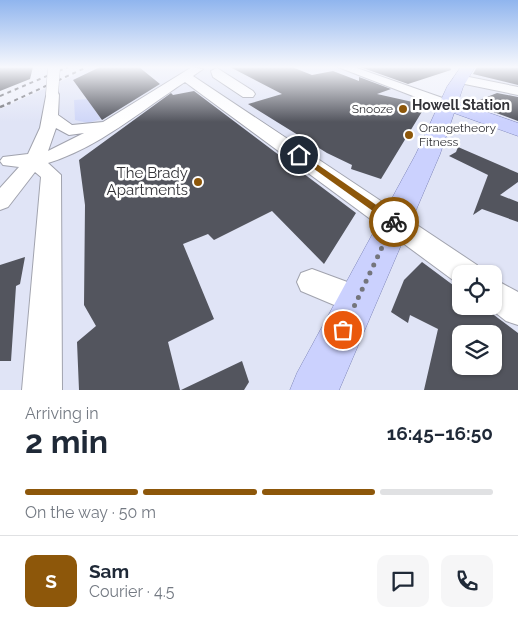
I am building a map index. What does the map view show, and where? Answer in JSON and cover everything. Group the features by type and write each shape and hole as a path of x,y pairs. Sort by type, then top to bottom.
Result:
{"main road":[{"path":"314,390 395,223 458,85"},
{"path":"461,85 518,130"}],"street":[{"path":"0,202 22,161 48,133 53,85"},
{"path":"22,161 61,153 172,85"},
{"path":"201,85 454,265"},
{"path":"234,85 248,94"},
{"path":"393,85 404,89 446,85"},
{"path":"404,89 414,85"},
{"path":"469,85 518,91"},
{"path":"51,117 69,130 110,124"},
{"path":"22,161 51,175 42,390"},
{"path":"312,282 358,300"},
{"path":"502,299 518,310"}],"shaded area":[{"path":"52,85 397,85 451,105 465,85 518,85 518,390 0,390 0,109"},
{"path":"87,99 101,119 88,123 75,120 74,100"}],"building":[{"path":"0,85 14,85 0,91"},
{"path":"77,85 158,85 102,120"},
{"path":"265,85 381,85 391,89 377,94 426,105 381,179 351,169 352,165 327,153 248,104 282,94"},
{"name":"The Brady Apartments","path":"194,91 356,213 324,264 272,211 214,240 208,234 183,244 214,319 168,342 180,390 79,390 77,342 96,326 84,305 85,205 79,160 171,93 173,95"},
{"path":"497,93 518,97 518,121 491,111 498,108 477,101"},
{"path":"458,147 518,173 518,182 500,195 518,202 518,222 482,209 473,215 488,175 449,156 456,152"},
{"path":"25,257 20,284 16,286 11,361 0,361 0,265"},
{"path":"422,262 452,284 452,315 494,315 518,333 518,390 424,390 438,329 410,315 408,323 391,312 404,280"},
{"path":"242,361 249,382 244,390 181,390"}],"railway":[{"path":"0,96 25,85"},
{"path":"7,104 48,85"},
{"path":"0,107 10,103"}],"way so far":[{"path":"343,330 394,222"}],"place":[{"name":"Snooze","path":"403,109"},
{"name":"Orangetheory Fitness","path":"409,135"},
{"name":"The Brady Apartments","path":"198,182"}],"district":[{"name":"Howell Station","path":"461,105"}],"route":[{"path":"299,155 394,222"}]}
